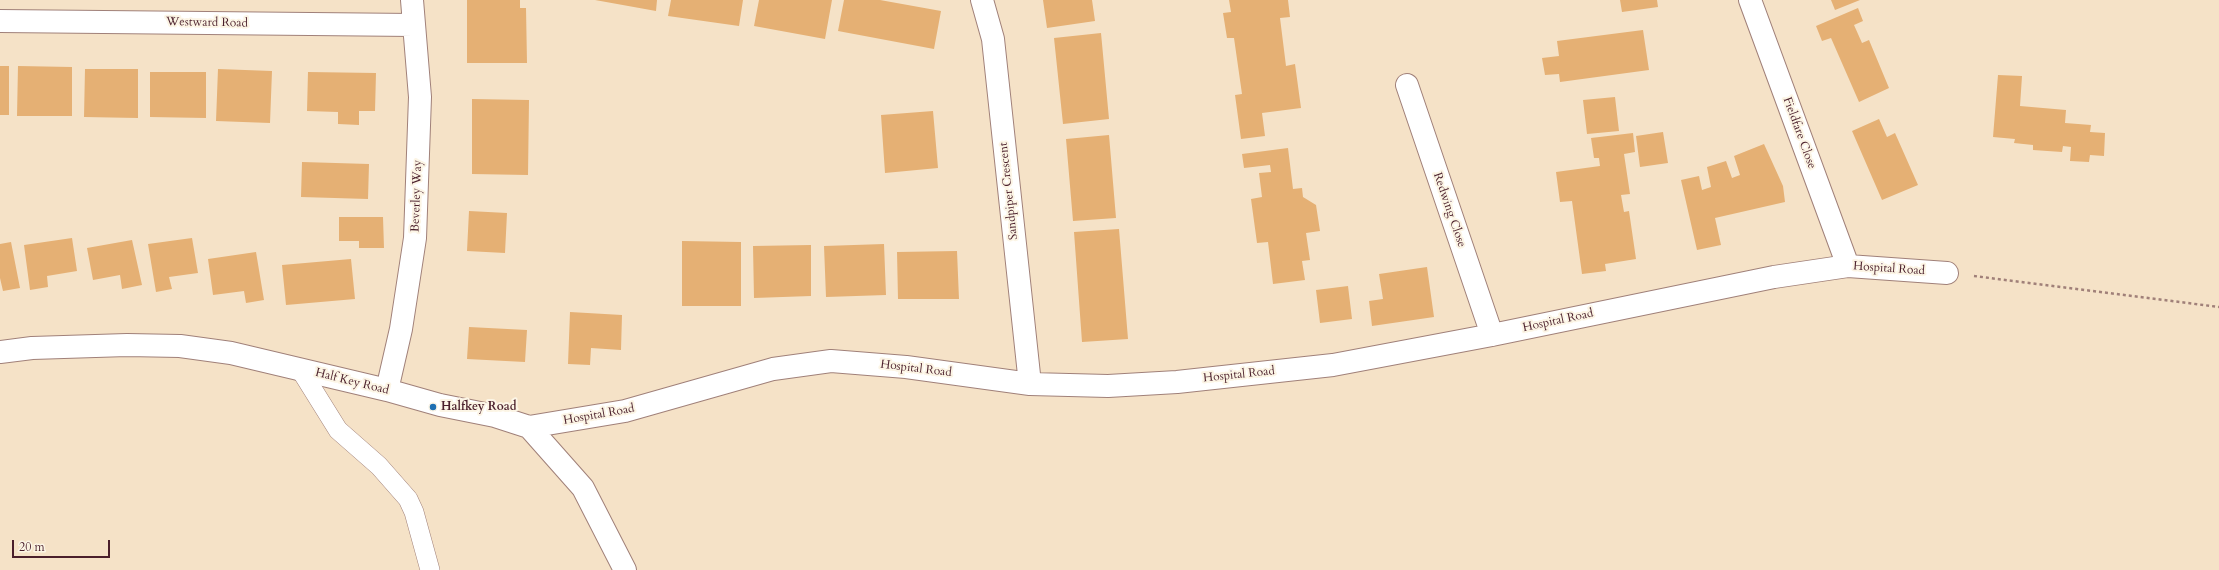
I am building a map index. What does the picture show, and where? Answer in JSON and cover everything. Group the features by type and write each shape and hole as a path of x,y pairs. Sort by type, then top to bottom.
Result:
{"street":[{"name":"Beverley Way","path":"387,390 400,329 415,238 420,98 412,0"},
{"name":"Sandpiper Crescent","path":"982,0 993,39 1030,384"},
{"name":"Fieldfare Close","path":"1750,0 1848,266"},
{"name":"Westward Road","path":"0,21 414,25"},
{"name":"Redwing Close","path":"1407,85 1492,335"},
{"name":"Hospital Road","path":"529,427 625,412 773,369 831,361 906,367 1030,384 1108,386 1185,381 1333,365 1492,335 1759,280 1848,266 1947,273"},
{"name":"Half Key Road","path":"0,352 32,348 180,346 231,353 387,390 529,427"},
{"path":"529,427 583,488 626,570"}],"lane":[{"path":"300,369 338,430 379,466 408,499 414,512 430,570"}],"path":[{"path":"1947,273 2219,307"}],"building":[{"path":"467,0 520,0 520,8 526,8 527,63 467,63"},
{"path":"595,0 657,0 656,11"},
{"path":"671,0 743,0 739,26 668,16"},
{"path":"759,0 832,0 825,39 754,26"},
{"path":"844,0 880,0 941,11 934,49 838,31"},
{"path":"1043,0 1092,0 1095,21 1047,28"},
{"path":"1229,0 1288,0 1290,17 1280,18 1286,66 1295,64 1301,108 1262,113 1265,136 1241,139 1235,95 1242,94 1234,38 1227,38 1223,13 1231,12"},
{"path":"1620,0 1657,0 1658,7 1622,12"},
{"path":"1831,0 1860,0 1835,10"},
{"path":"1858,8 1863,21 1854,25 1862,43 1869,40 1889,88 1859,102 1831,38 1822,41 1816,26"},
{"path":"1643,30 1649,70 1560,82 1559,74 1545,75 1542,58 1559,56 1557,41"},
{"path":"1101,33 1109,119 1063,124 1054,38"},
{"path":"0,66 9,66 9,115 0,115"},
{"path":"18,66 72,67 72,116 17,116"},
{"path":"85,69 138,69 138,118 84,117"},
{"path":"218,69 272,71 270,123 216,121"},
{"path":"150,72 206,72 206,118 150,117"},
{"path":"308,72 376,73 375,111 359,111 359,125 338,124 338,112 307,111"},
{"path":"1998,75 2022,76 2020,106 2066,110 2065,123 2091,125 2090,132 2105,133 2104,156 2090,155 2089,162 2070,161 2071,147 2063,146 2062,152 2033,150 2033,145 2014,143 2015,139 1993,137"},
{"path":"1615,97 1619,131 1587,134 1583,100"},
{"path":"472,99 529,100 528,175 472,174"},
{"path":"933,111 938,168 885,173 881,115"},
{"path":"1879,119 1887,137 1895,133 1918,185 1882,200 1852,131"},
{"path":"1663,132 1668,163 1640,167 1636,136"},
{"path":"1633,133 1635,152 1624,154 1630,194 1621,195 1624,212 1629,211 1636,259 1605,264 1606,271 1582,274 1572,201 1560,202 1556,172 1600,166 1599,158 1594,158 1591,138"},
{"path":"1109,135 1116,218 1073,221 1066,139"},
{"path":"1764,144 1783,186 1785,202 1715,218 1721,245 1697,250 1681,180 1699,176 1702,190 1711,187 1707,167 1726,161 1732,178 1740,175 1734,156"},
{"path":"1288,148 1293,189 1302,188 1303,197 1316,205 1320,231 1306,233 1310,260 1302,261 1305,280 1273,284 1268,242 1257,243 1251,199 1262,197 1259,173 1271,172 1270,165 1244,168 1242,154"},
{"path":"302,162 369,164 368,199 301,197"},
{"path":"469,211 507,213 505,253 467,251"},
{"path":"339,217 383,217 384,248 359,248 359,241 339,241"},
{"path":"1119,229 1128,339 1082,342 1074,232"},
{"path":"72,238 77,271 47,276 48,287 30,290 24,245"},
{"path":"192,238 198,273 169,277 172,289 156,292 148,244"},
{"path":"132,240 142,285 122,289 120,275 93,280 87,248"},
{"path":"682,241 741,242 741,306 682,306"},
{"path":"11,242 20,288 3,291 0,278 0,244"},
{"path":"884,244 886,295 826,297 824,246"},
{"path":"811,245 811,296 754,298 753,246"},
{"path":"957,251 959,299 898,299 897,252"},
{"path":"256,252 264,300 246,303 244,291 213,295 208,259"},
{"path":"351,259 355,299 286,305 282,265"},
{"path":"1427,267 1434,317 1372,326 1369,301 1383,299 1379,274"},
{"path":"1348,286 1352,319 1320,323 1316,290"},
{"path":"570,312 622,315 621,350 591,348 590,365 568,364"},
{"path":"469,327 527,330 525,362 467,359"}],"place":[{"name":"Halfkey Road","path":"433,407"}]}
